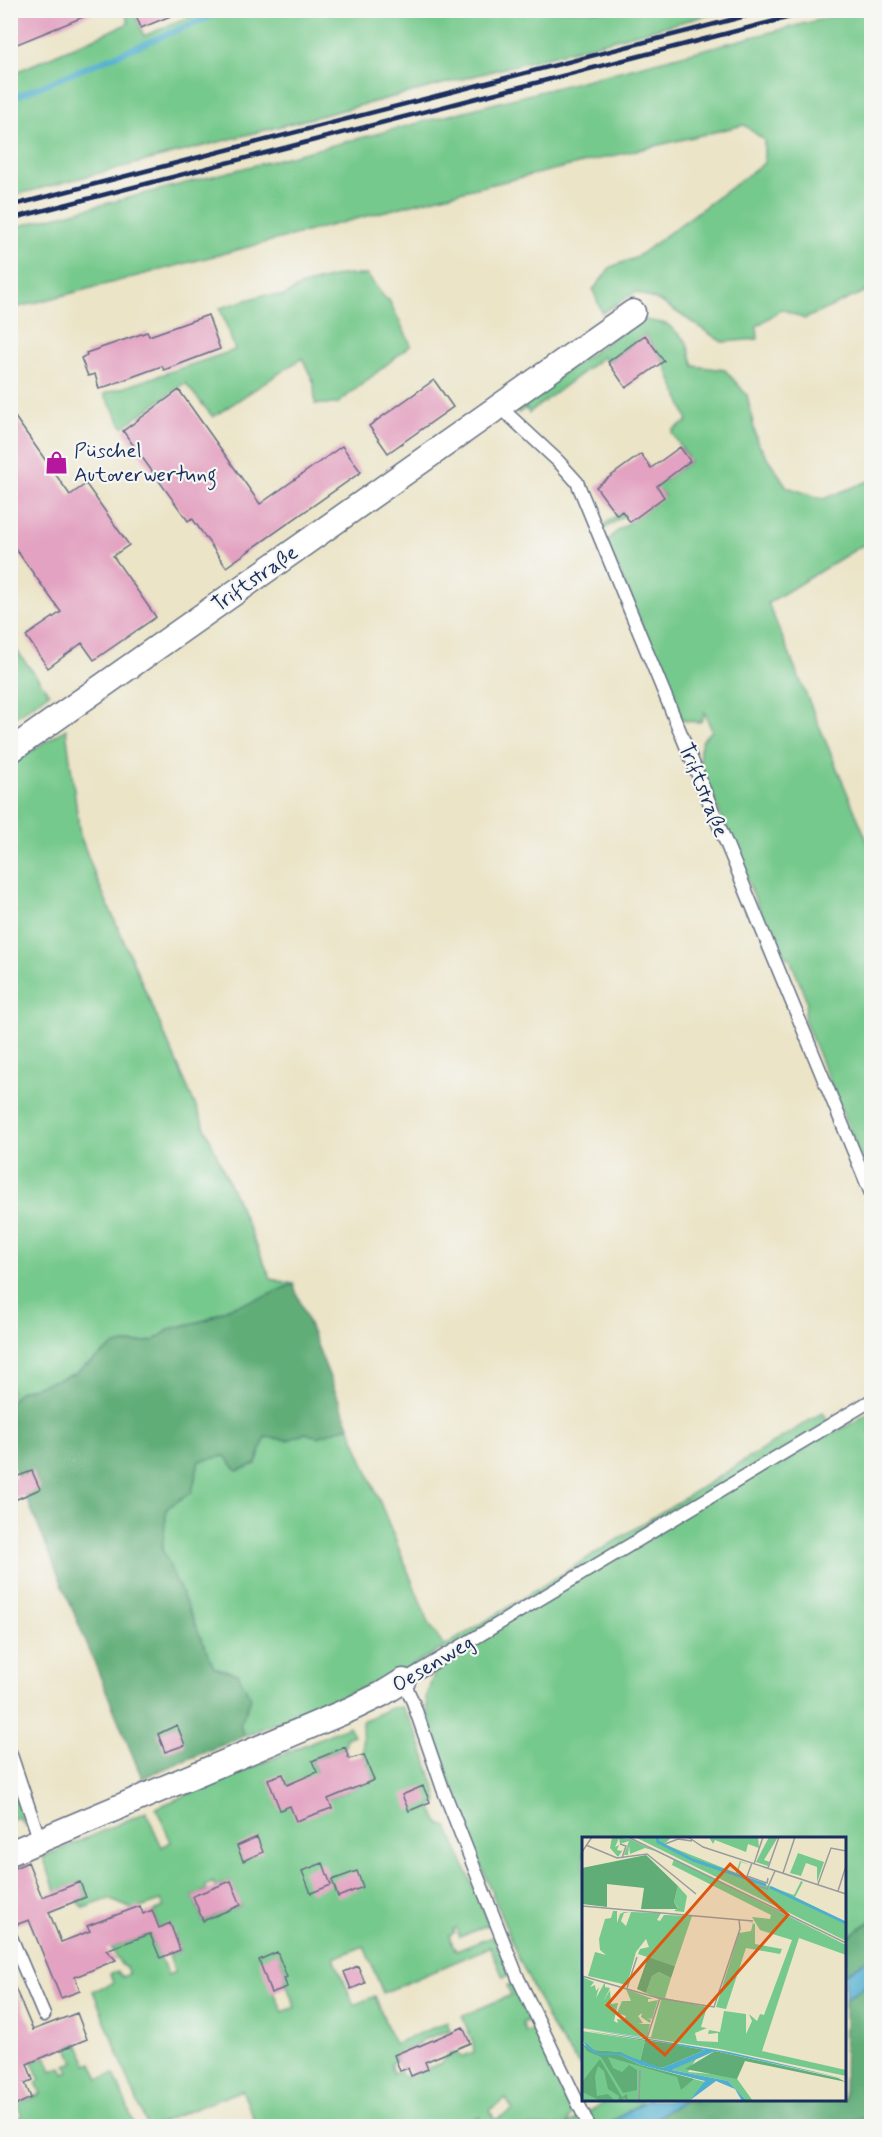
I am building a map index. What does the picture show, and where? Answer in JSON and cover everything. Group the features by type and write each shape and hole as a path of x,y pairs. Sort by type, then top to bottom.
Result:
{"street":[{"name":"Triftstraße","path":"10,751 633,312"},
{"name":"Oesenweg","path":"10,1853 351,1709 403,1681"}],"lane":[{"name":"Triftstraße","path":"500,407 577,482 872,1196"},
{"name":"Oesenweg","path":"403,1681 780,1453 872,1400"},
{"path":"403,1681 413,1702 455,1821 518,1978 589,2127"},
{"path":"10,1752 40,1841"},
{"path":"10,1935 44,2015"}],"green space":[{"path":"205,10 724,11 11,196 11,74 129,23 124,11 134,11 144,36"},
{"path":"857,10 871,11 871,289 804,319 782,309 757,326 758,339 722,342 663,303 636,292 602,313 593,290 611,267 635,258 764,163 764,140 744,125 451,194 11,309 11,228"},
{"path":"341,275 367,275 389,300 411,345 337,404 315,404 314,383 302,358 213,417 185,383 123,427 104,394 235,350 220,308 263,295 285,296 302,285"},
{"path":"640,319 667,324 686,341 694,366 725,370 747,395 757,442 787,487 823,499 871,480 871,540 768,603 871,850 871,1183 804,1019 807,1001 790,959 775,948 701,767 700,747 704,738 712,731 704,711 700,722 686,721 680,717 607,542 615,533 664,496 659,490 602,531 601,527 690,461 672,433 688,421 664,361 645,335 608,362 603,357 529,413 526,408 518,413 514,408"},
{"path":"10,642 49,693 11,720 10,720"},
{"path":"66,729 80,835 95,875 271,1279 293,1284 264,1297 228,1308 206,1320 170,1329 154,1341 115,1345 74,1374 20,1392 11,1402 10,765"},
{"path":"293,1284 349,1426 318,1437 306,1433 288,1440 265,1437 256,1464 237,1471 225,1456 199,1461 192,1492 167,1508 162,1549 214,1667 238,1674 251,1698 240,1725 244,1736 142,1778 11,1460 10,1402 19,1392 74,1374 115,1345 154,1341 170,1329 206,1320 228,1308 264,1297"},
{"path":"823,1412 834,1433 871,1412 869,1431 872,1434 871,1921 846,1938 846,1837 582,1837 582,2067 553,2029 518,1957 436,1754 426,1697 443,1648 401,1672 244,1736 240,1725 238,1674 214,1668 162,1549 167,1507 192,1492 199,1461 225,1456 256,1464 265,1437 288,1440 306,1433 318,1437 349,1426 429,1623 444,1647"},
{"path":"402,1707 417,1733 437,1794 438,1802 431,1806 439,1824 448,1827 489,1924 460,1937 456,1928 449,1936 456,1951 494,1936 509,1975 503,1977 490,1947 383,1993 364,1946 334,1958 354,2005 375,1996 394,2044 447,2022 450,2030 422,2040 418,2045 394,2055 396,2061 390,2064 393,2073 400,2071 404,2078 441,2063 449,2054 456,2052 461,2057 474,2052 473,2043 462,2016 511,1995 507,1985 513,1984 529,2020 522,2023 526,2032 533,2030 537,2033 572,2114 566,2126 479,2126 484,2123 479,2116 462,2126 257,2126 242,2090 147,2126 93,1991 113,1983 110,1974 118,1972 123,1977 129,1974 111,1948 150,1934 168,1975 175,1972 169,1955 180,1950 170,1924 159,1928 153,1912 164,1907 161,1901 134,1910 109,1899 83,1908 77,1901 86,1897 80,1882 61,1890 61,1904 43,1857 146,1812 162,1847 171,1842 156,1808 349,1726 354,1735 346,1738 345,1747 312,1761 328,1799 374,1780 363,1753 362,1721 391,1708","holes":["230,1881 241,1905 203,1921 193,1896 207,1890 205,1886 213,1882 215,1887","277,1953 287,1976 284,1978 295,2007 283,2012 274,1992 265,1958","506,2099 513,2110 495,2120 489,2110"]},
{"path":"11,1781 25,1825 17,1817 11,1822"},
{"path":"871,1921 871,1957 846,1973 846,1938"},
{"path":"871,1982 871,2117 827,2123 826,2126 642,2126 683,2101 846,2101 846,1998"},
{"path":"78,2043 87,2065 92,2063 99,2079 114,2074 135,2126 11,2126 11,2121 22,2116 11,2091 19,2103 41,2094 36,2082 40,2080 32,2062 46,2056 52,2071 61,2067 64,2074 69,2072 66,2065 74,2062 68,2048"},
{"path":"606,2101 642,2102 606,2126 566,2126"},
{"path":"871,2117 871,2126 826,2126 827,2123"}],"water":[{"path":"871,1957 871,1982 846,1998 846,1973"},
{"path":"644,2101 683,2101 642,2126 606,2126"}],"building":[{"path":"10,10 98,10 98,11 10,47"},
{"path":"134,10 183,10 183,11 141,28"},
{"path":"208,315 220,349 164,370 162,366 99,389 95,374 88,376 81,358 87,355 86,353 147,332 149,336"},
{"path":"645,335 664,361 626,388 608,362"},
{"path":"434,380 453,407 388,453 369,426"},
{"path":"179,390 260,504 342,446 361,472 226,567 192,518 188,521 123,431"},
{"path":"10,410 70,495 86,484 129,545 113,556 156,617 94,660 82,643 48,668 26,636 61,612 10,541"},
{"path":"680,447 690,461 657,486 664,497 630,522 622,511 617,515 596,487 641,454 651,468"},
{"path":"32,1471 40,1489 10,1502 10,1479"},
{"path":"177,1725 185,1745 165,1752 158,1734"},
{"path":"345,1747 349,1759 364,1755 374,1780 328,1799 332,1808 296,1821 290,1806 280,1810 268,1779 283,1774 287,1785 317,1772 312,1761"},
{"path":"423,1786 430,1802 409,1811 402,1795"},
{"path":"257,1837 263,1852 243,1861 237,1846"},
{"path":"28,1862 42,1897 80,1882 86,1897 49,1912 61,1942 90,1931 87,1926 140,1906 143,1914 152,1910 159,1928 170,1923 180,1950 160,1958 150,1934 106,1950 116,1960 75,1977 80,1991 61,1998 29,1920 10,1927 10,1870"},
{"path":"323,1863 331,1885 311,1893 302,1871"},
{"path":"357,1871 363,1887 338,1897 332,1880"},
{"path":"231,1881 241,1905 203,1921 193,1896"},
{"path":"277,1952 287,1977 284,1978 287,1987 271,1993 259,1960"},
{"path":"358,1966 365,1983 351,1989 344,1972"},
{"path":"10,1976 33,2030 77,2013 87,2039 27,2064 33,2080 25,2083 31,2098 10,2108"},
{"path":"463,2027 470,2043 425,2062 428,2069 411,2076 408,2068 400,2071 394,2055"}],"waterway":[{"path":"10,99 226,10"}],"railway":[{"path":"10,206 769,10"},
{"path":"10,219 817,10"}],"place":[{"name":"Püschel Autoverwertung","path":"56,463"}]}
